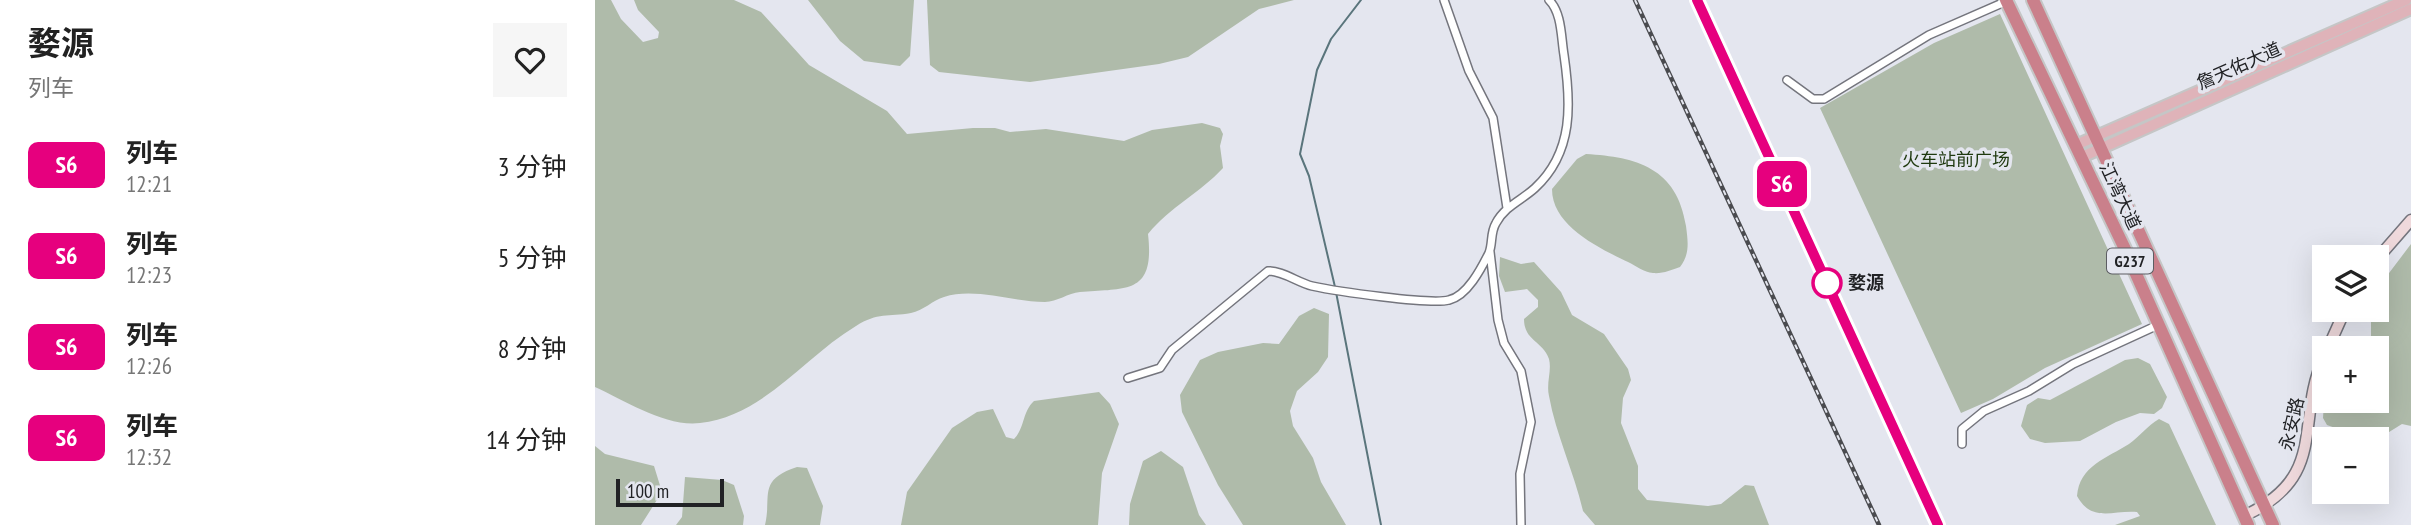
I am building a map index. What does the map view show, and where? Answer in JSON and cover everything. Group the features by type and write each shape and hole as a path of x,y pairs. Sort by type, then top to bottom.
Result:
{"highway":[{"name":"江湾大道","path":"2033,0 2273,525"},
{"name":"江湾大道","path":"2006,1 2079,151 2246,520"}],"main road":[{"name":"詹天佑大道","path":"2079,151 2406,0"},
{"name":"詹天佑大道","path":"2099,141 2411,9"}],"street":[{"path":"1444,0 1469,71 1493,118 1507,208"},
{"path":"1521,525 1520,474 1531,422 1521,371 1504,343 1498,320 1490,251 1491,234 1507,208 1540,184 1553,164 1569,119 1559,16 1549,0"},
{"path":"1787,80 1813,99 1824,99 1929,35 2006,1"},
{"path":"2389,245 2411,220"},
{"path":"1128,378 1160,368 1172,349 1268,271 1314,287 1444,301 1464,293 1490,251"},
{"path":"1962,444 1962,429 1974,417 2029,391 2073,364 2158,325"},
{"name":"永安路","path":"2246,520 2291,480 2304,453 2312,413"}],"green space":[{"path":"595,0 611,0 621,19 643,42 658,38 659,32 638,10 634,0 734,0 761,12 809,65 887,111 907,134 973,128 995,128 1010,132 1046,129 1124,141 1152,130 1202,123 1220,128 1223,134 1220,146 1223,168 1148,234 1147,268 1142,278 1134,284 1124,288 1076,293 1045,302 981,294 956,294 940,298 915,312 883,316 856,326 783,384 744,409 723,418 700,423 673,421 646,412 595,387"},
{"path":"808,0 914,0 910,56 900,66 864,61 840,41"},
{"path":"927,0 1294,0 1259,9 1188,57 1159,64 1030,82 939,72 930,65"},
{"name":"火车站前广场","path":"2000,14 2142,324 2045,368 1993,399 1961,413 1820,108 1934,43"},
{"path":"1586,154 1622,158 1638,163 1652,169 1674,191 1681,206 1688,243 1687,253 1680,267 1660,273 1646,271 1591,243 1568,225 1554,202 1552,189 1577,159"},
{"path":"2411,244 2411,426 2402,424 2389,432 2389,427 2327,425 2323,413 2389,413 2389,336 2371,336 2371,322 2389,322 2389,273"},
{"path":"1500,257 1521,264 1534,262 1561,292 1572,315 1604,334 1628,369 1631,380 1623,398 1621,423 1638,466 1638,489 1647,500 1708,506 1721,504 1745,485 1754,486 1769,525 1595,525 1583,511 1552,411 1548,391 1549,359 1543,348 1530,337 1525,326 1524,319 1538,307 1538,300 1527,289 1505,292 1499,276"},
{"path":"1314,308 1329,314 1328,357 1318,372 1297,391 1290,411 1293,426 1313,458 1321,482 1346,525 1243,525 1218,485 1182,412 1180,395 1200,360 1218,352 1263,343 1279,344 1299,316"},
{"path":"2138,358 2150,364 2167,397 2162,408 2154,414 2140,413 2080,441 2045,443 2030,439 2021,426 2027,405 2038,398 2050,400 2125,360"},
{"path":"1099,392 1110,404 1119,424 1102,473 1098,525 901,525 907,492 952,428 977,412 993,409 1006,437 1014,439 1034,401"},
{"path":"2159,419 2169,424 2216,525 2115,525 2140,516 2137,512 2103,513 2089,510 2077,496 2083,477 2095,464 2129,444"},
{"path":"595,446 605,454 654,466 662,492 641,525 595,525"},
{"path":"1161,451 1183,467 1199,515 1206,525 1129,525 1130,504 1143,461"},
{"path":"797,467 807,468 823,506 820,525 765,525 771,483 784,472"},
{"path":"685,477 722,480 734,485 744,516 743,525 676,525 682,517"}],"waterway":[{"path":"1335,287 1309,176 1300,154 1317,70 1331,39 1361,0"},
{"path":"1336,292 1381,525"}],"railway":[{"path":"1635,0 1879,525"},
{"path":"1697,0 1938,525"}],"train":[{"name":"S6","path":"1697,0 1938,525"}],"place":[{"name":"婺源","path":"1827,283"}]}
